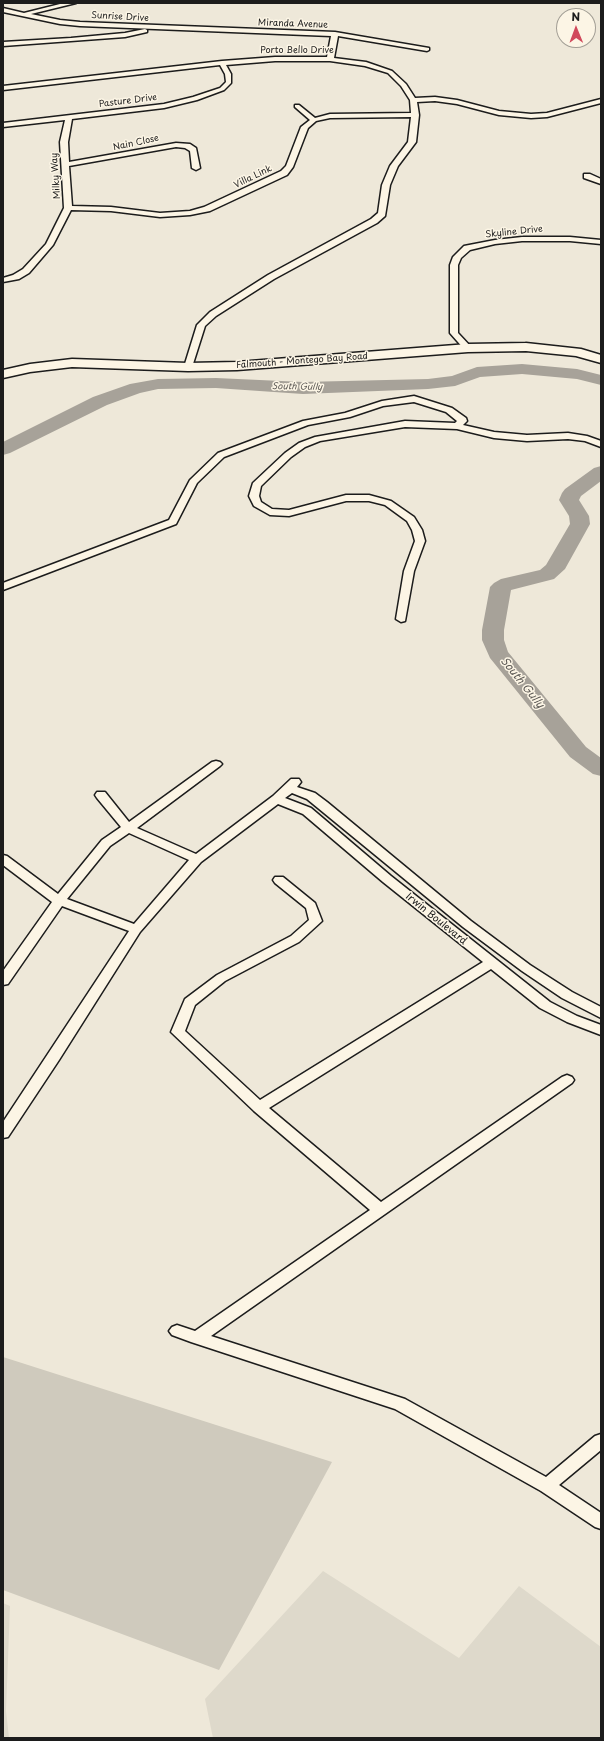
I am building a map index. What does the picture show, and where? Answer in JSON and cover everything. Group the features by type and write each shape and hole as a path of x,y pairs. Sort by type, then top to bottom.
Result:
{"main road":[{"name":"Falmouth - Montego Bay Road","path":"3,374 30,368 72,363 188,367 237,366 468,348 526,347 577,352 601,359"}],"street":[{"path":"25,13 73,3"},
{"name":"Sunrise Drive","path":"3,10 25,13 60,22 156,27"},
{"name":"Sunrise Drive","path":"3,44 125,35 156,27"},
{"name":"Miranda Avenue","path":"156,27 335,34 428,49"},
{"path":"330,59 335,34"},
{"name":"Porto Bello Drive","path":"3,88 222,63 330,59 366,64 390,72 404,85 413,100 415,115 412,142 394,166 386,185 382,214 374,221 271,277 213,314 201,325 188,367"},
{"name":"Pasture Drive","path":"3,125 164,106 195,99 222,89 229,82 228,74 222,63"},
{"path":"413,100 435,99 457,102 499,113 531,116 547,115 601,101"},
{"path":"297,106 314,120 330,116 415,115"},
{"name":"Milky Way","path":"5,281 26,271 49,245 68,208 64,142 69,117"},
{"name":"Villa Link","path":"68,208 111,209 160,215 190,213 207,209 284,173 289,166 305,126 314,120"},
{"name":"Nain Close","path":"65,165 176,144 187,146 193,150 196,168"},
{"path":"587,176 601,182"},
{"name":"Skyline Drive","path":"468,348 454,333 453,311 454,265 457,257 467,248 495,242 522,239 570,239 601,242"},
{"path":"3,587 173,522 193,482 221,455 306,423 347,415 382,404 414,399 449,410 461,418 462,421 457,426"},
{"path":"401,619 409,571 420,541 417,530 411,519 388,503 369,498 346,498 289,513 270,512 257,504 254,496 256,485 288,455 302,445 318,439 405,424 457,426 500,436 527,438 568,436 587,439 601,444"},
{"path":"3,981 59,901 106,843 216,764"},
{"name":"Irwin Boulevard","path":"600,1028 572,1019 545,1005 387,879 307,811 277,799 293,785 310,796 467,924 526,968 567,995 601,1013"},
{"path":"101,795 128,828 197,859"},
{"path":"3,1133 54,1057 136,929 197,859 277,799"},
{"path":"3,859 59,901 136,929"},
{"path":"387,879 402,871"},
{"path":"279,880 311,906 316,922 295,939 221,978 190,1002 178,1032 259,1108 380,1210"},
{"path":"259,1108 491,963"},
{"path":"511,979 526,968"},
{"path":"196,1338 567,1080"},
{"path":"177,1331 400,1404 547,1486 601,1522"},
{"path":"547,1486 601,1441"}],"shaded area":[{"path":"3,1357 332,1462 219,1670 3,1590"},
{"path":"323,1571 459,1658 519,1586 601,1647 601,1738 213,1738 205,1699"},
{"path":"3,1603 10,1606 6,1711 9,1738 3,1738"}],"waterway":[{"name":"South Gully","path":"3,449 100,401 136,388 158,384 216,383 303,388 428,384 455,381 477,372 522,369 577,374 601,380"},
{"name":"South Gully","path":"601,472 572,493 569,500 579,516 580,524 555,569 547,575 508,583 501,587 493,630 493,640 498,653 578,752 601,769"}]}
